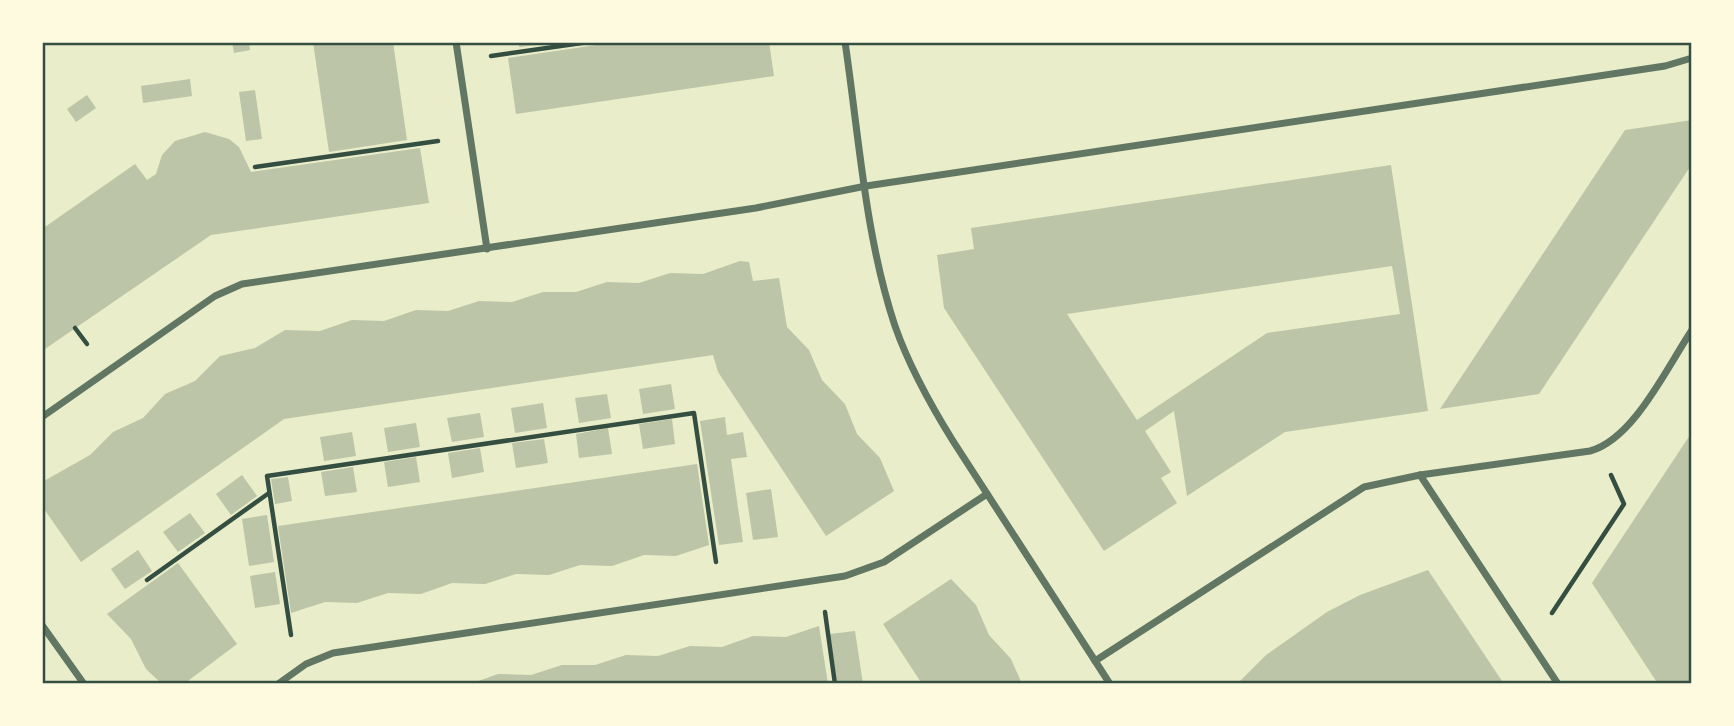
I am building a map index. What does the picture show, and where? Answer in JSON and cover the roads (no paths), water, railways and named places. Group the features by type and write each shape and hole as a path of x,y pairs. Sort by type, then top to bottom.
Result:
{"street":[{"path":"456,42 486,249"},
{"path":"845,42 880,275 903,347 930,404 1110,684"},
{"path":"42,417 229,289 250,283 756,208 866,186 1665,66 1692,58"},
{"path":"1095,661 1350,494 1376,483 1599,449 1609,445 1624,431 1692,330"},
{"path":"1420,475 1558,684"},
{"path":"278,684 310,661 333,653 845,576 884,562 987,494"},
{"path":"42,625 84,684"}]}
